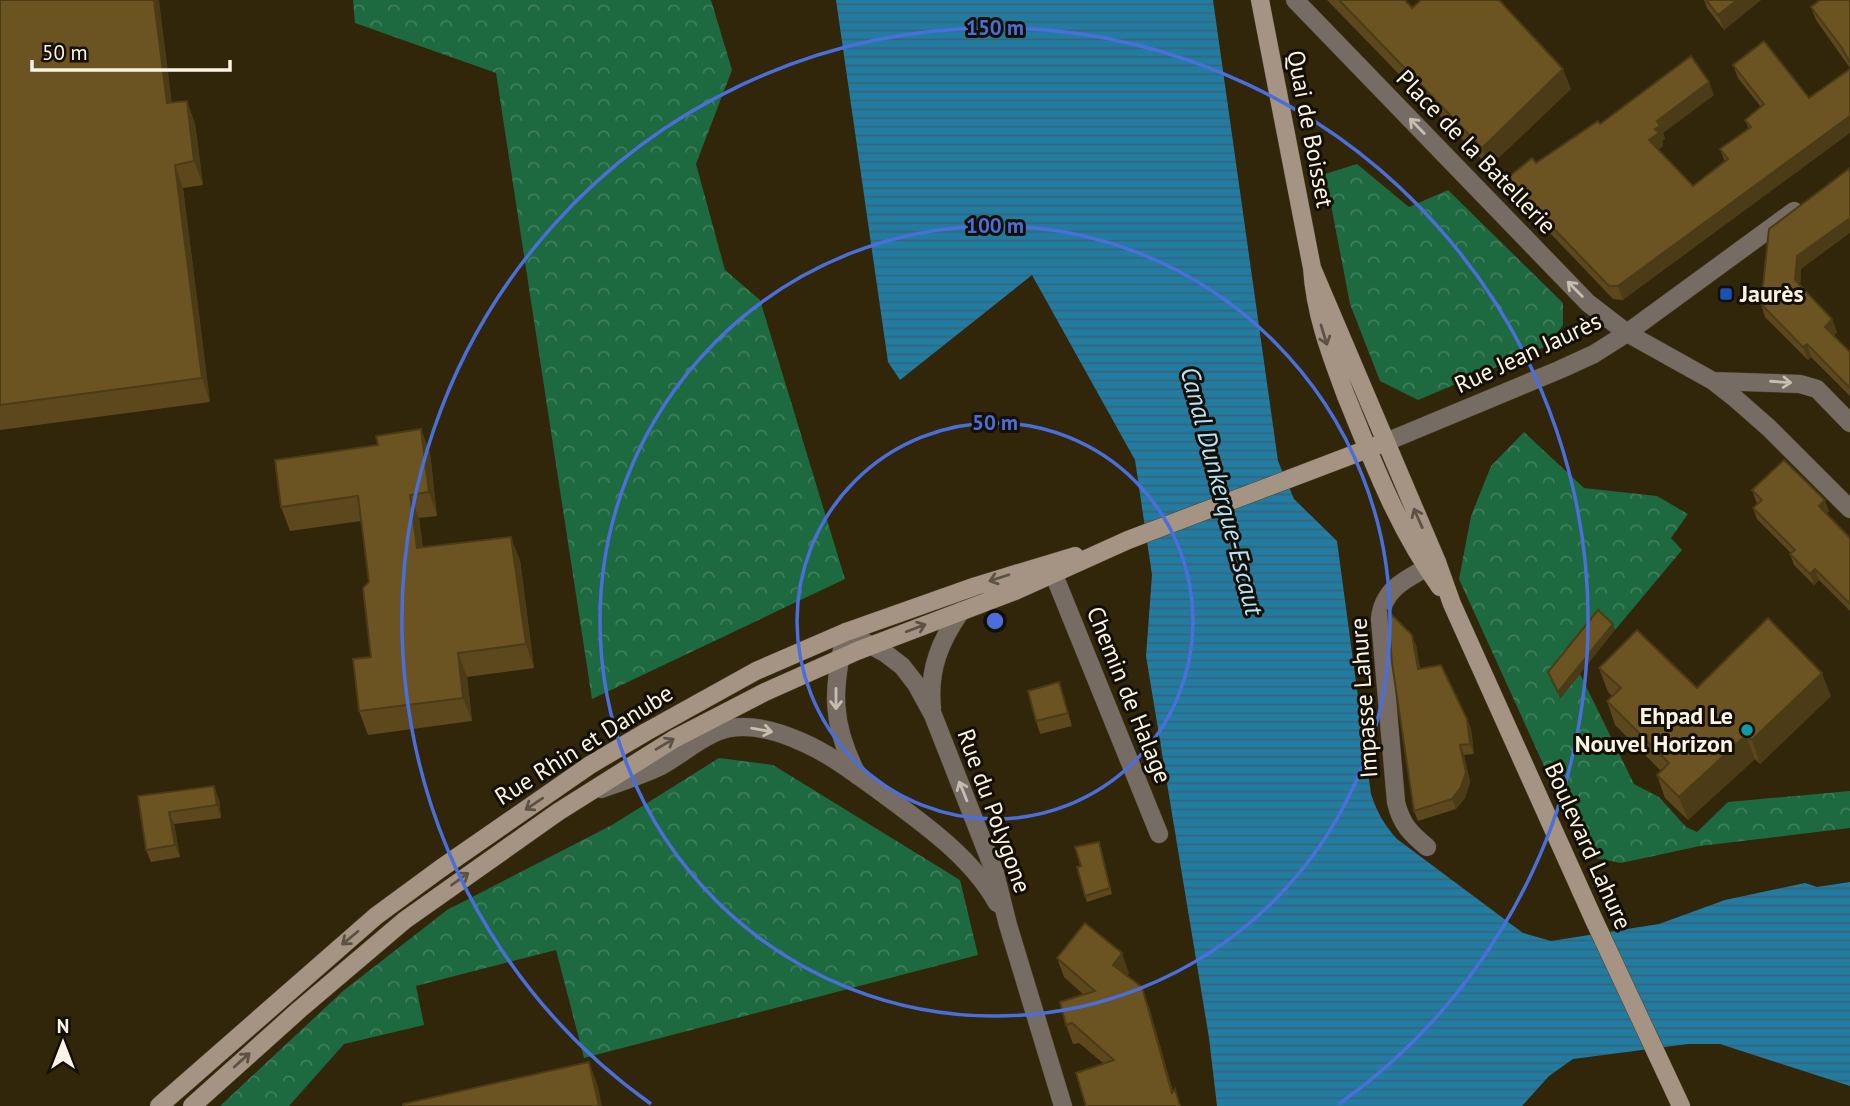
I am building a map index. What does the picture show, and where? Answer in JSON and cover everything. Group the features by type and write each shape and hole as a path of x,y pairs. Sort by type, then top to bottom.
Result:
{"main road":[{"name":"Quai de Boisset","path":"1260,0 1312,268 1321,329 1366,449"},
{"name":"Quai de Boisset","path":"1312,268 1385,442"},
{"name":"Rue Jean Jaurès","path":"1129,540 1385,442"},
{"name":"Boulevard Lahure","path":"1385,442 1432,565 1681,1106"},
{"name":"Boulevard Lahure","path":"1366,449 1410,544 1432,565"},
{"name":"Rue Rhin et Danube","path":"192,1106 405,920 493,856 587,793 699,724 839,658 1054,575 1129,540"},
{"name":"Rue Rhin et Danube","path":"159,1106 349,938 499,827 590,765 755,671 846,632 1008,575 1106,549"}],"street":[{"name":"Place de la Batellerie","path":"1296,0 1575,290 1627,333 1713,381 1769,428 1850,509"},
{"name":"Rue Jean Jaurès","path":"1385,442 1594,354 1627,333 1806,201"},
{"path":"1713,381 1800,384 1817,389 1850,423"},
{"name":"Impasse Lahure","path":"1427,847 1410,833 1396,802 1380,619 1381,608 1391,590 1432,565"},
{"name":"Chemin de Halage","path":"1054,575 1159,834"},
{"name":"Rue du Polygone","path":"933,715 931,681 936,654 961,611"},
{"name":"Rue du Polygone","path":"858,776 844,748 837,719 839,658 846,632 902,666 916,684 933,715 989,858 1063,1106"},
{"name":"Rue du Polygone","path":"587,793 645,773 715,733 739,727 768,730 801,741 900,806 952,849 985,885 1008,925"}],"green space":[{"path":"353,0 711,0 732,70 696,164 725,270 760,300 845,579 592,699 496,73 355,23"},
{"path":"1357,164 1409,207 1448,190 1563,303 1563,325 1549,345 1418,400 1380,381 1350,304 1325,174"},
{"path":"1524,432 1584,488 1657,496 1688,514 1671,538 1682,550 1615,630 1601,617 1560,698 1580,674 1634,784 1659,797 1686,827 1697,832 1728,802 1850,791 1850,828 1700,846 1621,863 1585,856 1459,579 1471,516 1491,466"},
{"path":"719,758 773,765 960,880 978,955 584,1058 556,950 416,986 424,1025 344,1044 289,1106 220,1106 343,991 447,910 612,825"}],"water":[{"name":"Canal Dunkerque-Escaut","path":"836,0 1213,0 1278,461 1294,499 1337,541 1371,794 1381,818 1397,839 1523,933 1551,941 1659,924 1725,900 1805,883 1817,887 1850,882 1850,1086 1720,1044 1688,1044 1573,1059 1549,1076 1522,1106 1217,1106 1209,1038 1146,656 1152,575 1135,460 1032,275 900,380 888,362"}],"building":[{"path":"0,0 154,0 167,103 187,101 194,161 175,165 202,378 0,405"},
{"path":"1339,0 1405,0 1412,8 1421,0 1499,0 1563,69 1482,148"},
{"path":"1706,0 1737,0 1718,15"},
{"path":"1820,0 1850,0 1850,63 1811,7"},
{"path":"1764,41 1809,98 1850,69 1850,116 1618,286 1609,286 1506,179 1532,158 1536,163 1598,121 1600,124 1691,56 1709,82 1657,121 1660,126 1655,129 1659,133 1649,140 1693,186 1728,159 1720,149 1751,127 1745,120 1764,104 1733,65"},
{"path":"1850,168 1850,218 1797,256 1795,280 1832,319 1825,327 1850,352 1850,388 1807,344 1803,347 1761,304 1769,229"},
{"path":"421,429 429,492 410,495 417,548 511,537 526,644 458,653 463,698 359,711 353,659 371,657 363,588 369,582 358,496 281,507 275,460 378,445 376,436"},
{"path":"1784,460 1825,500 1819,506 1850,538 1850,604 1815,569 1810,574 1790,554 1795,550 1753,508 1762,500 1752,490"},
{"path":"1598,610 1613,624 1558,692 1548,672"},
{"path":"1388,611 1412,635 1418,669 1441,665 1467,719 1470,744 1460,745 1466,772 1461,787 1452,799 1414,811 1392,663"},
{"name":"Ehpad Le Nouvel Horizon","path":"1768,618 1822,673 1752,740 1746,735 1679,797 1657,775 1669,763 1607,701 1621,688 1599,668 1637,630 1697,688"},
{"path":"1059,682 1068,713 1036,721 1028,691"},
{"path":"214,786 217,805 169,812 175,845 146,850 138,796"},
{"path":"1099,842 1110,888 1085,896 1075,847"},
{"path":"1085,923 1122,953 1113,965 1142,987 1172,1093 1175,1089 1180,1106 1086,1106 1076,1073 1114,1060 1072,1023 1066,1025 1060,1002 1095,991 1057,958"},
{"path":"589,1062 599,1106 403,1106 403,1104"}],"place":[{"name":"Jaurès","path":"1726,294"},
{"name":"Ehpad Le Nouvel Horizon","path":"1747,730"}]}
